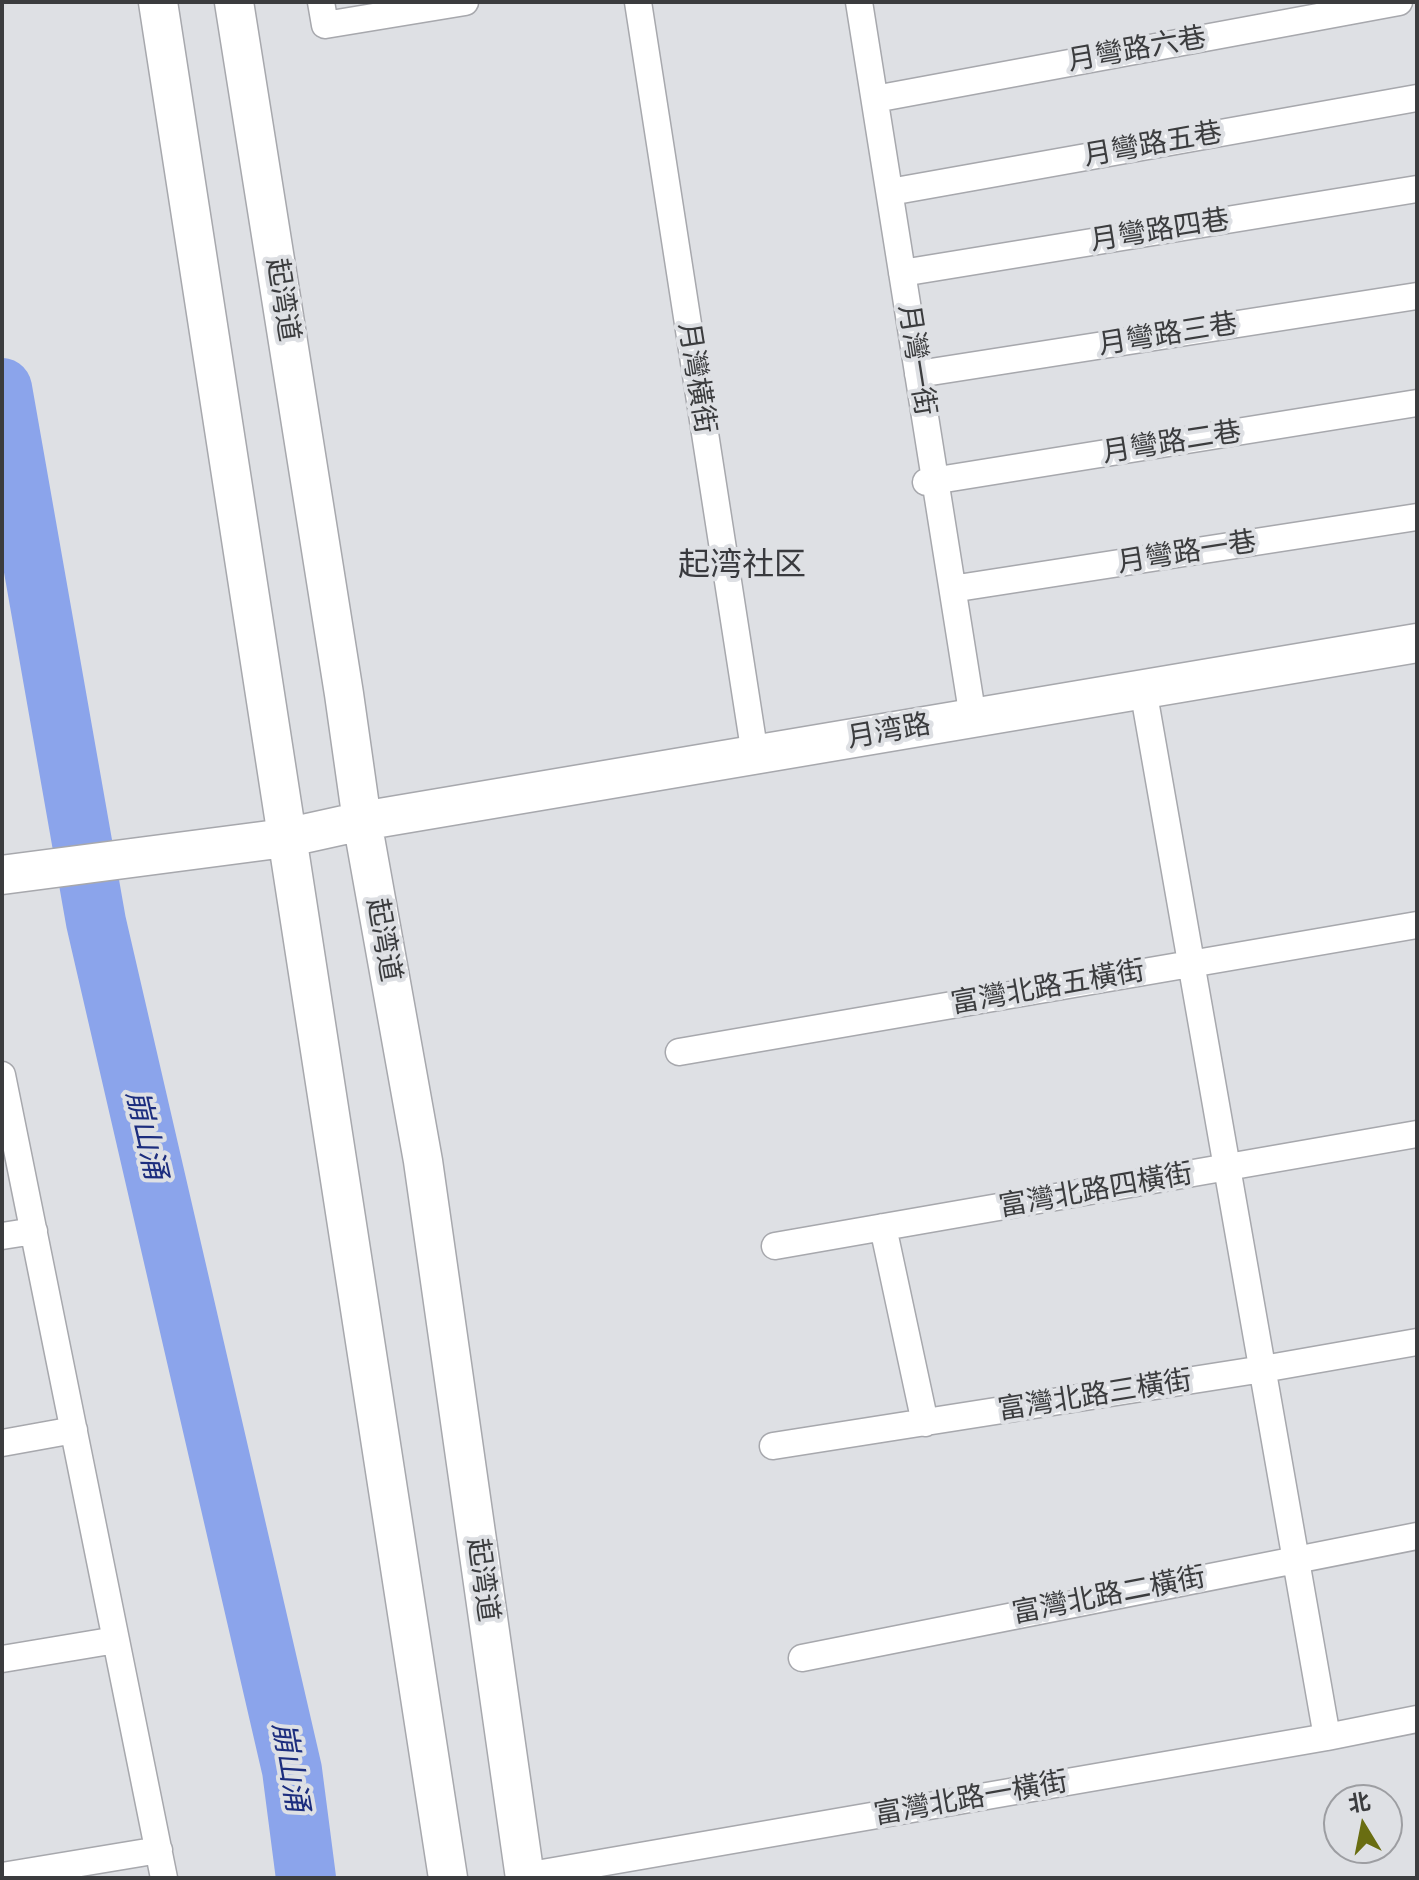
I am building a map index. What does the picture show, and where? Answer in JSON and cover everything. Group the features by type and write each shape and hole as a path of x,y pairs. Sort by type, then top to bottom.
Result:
{"main road":[{"path":"158,2 448,1878"},
{"name":"起湾道","path":"234,2 362,821 423,1161 525,1877"},
{"name":"月湾路","path":"8,875 285,838 362,821 1417,643"}],"street":[{"path":"323,14 465,2"},
{"name":"月灣橫街","path":"638,2 755,755"},
{"name":"月灣一街","path":"859,2 918,374 931,481 973,718"},
{"name":"月彎路六巷","path":"875,99 1399,2"},
{"name":"月彎路五巷","path":"890,192 1417,98"},
{"name":"月彎路四巷","path":"902,273 1417,189"},
{"name":"月彎路三巷","path":"918,374 1417,296"},
{"name":"月彎路二巷","path":"931,481 1417,403"},
{"name":"月彎路一巷","path":"958,588 1417,517"},
{"path":"1143,689 1327,1737"},
{"name":"富灣北路五橫街","path":"679,1052 1417,925"},
{"path":"2,1075 164,1878"},
{"name":"富灣北路四橫街","path":"775,1246 1417,1134"},
{"path":"883,1227 925,1423"},
{"path":"2,1236 34,1231"},
{"name":"富灣北路三橫街","path":"773,1446 1417,1342"},
{"path":"2,1443 74,1430"},
{"name":"富灣北路二橫街","path":"802,1658 1417,1536"},
{"path":"2,1659 116,1640"},
{"name":"富灣北路一橫街","path":"525,1877 1417,1719"},
{"path":"2,1876 159,1850"}],"waterway":[{"name":"崩山涌","path":"2,388 96,922 292,1770 306,1878"}],"district":[{"name":"起湾社区","path":"742,566"}]}
